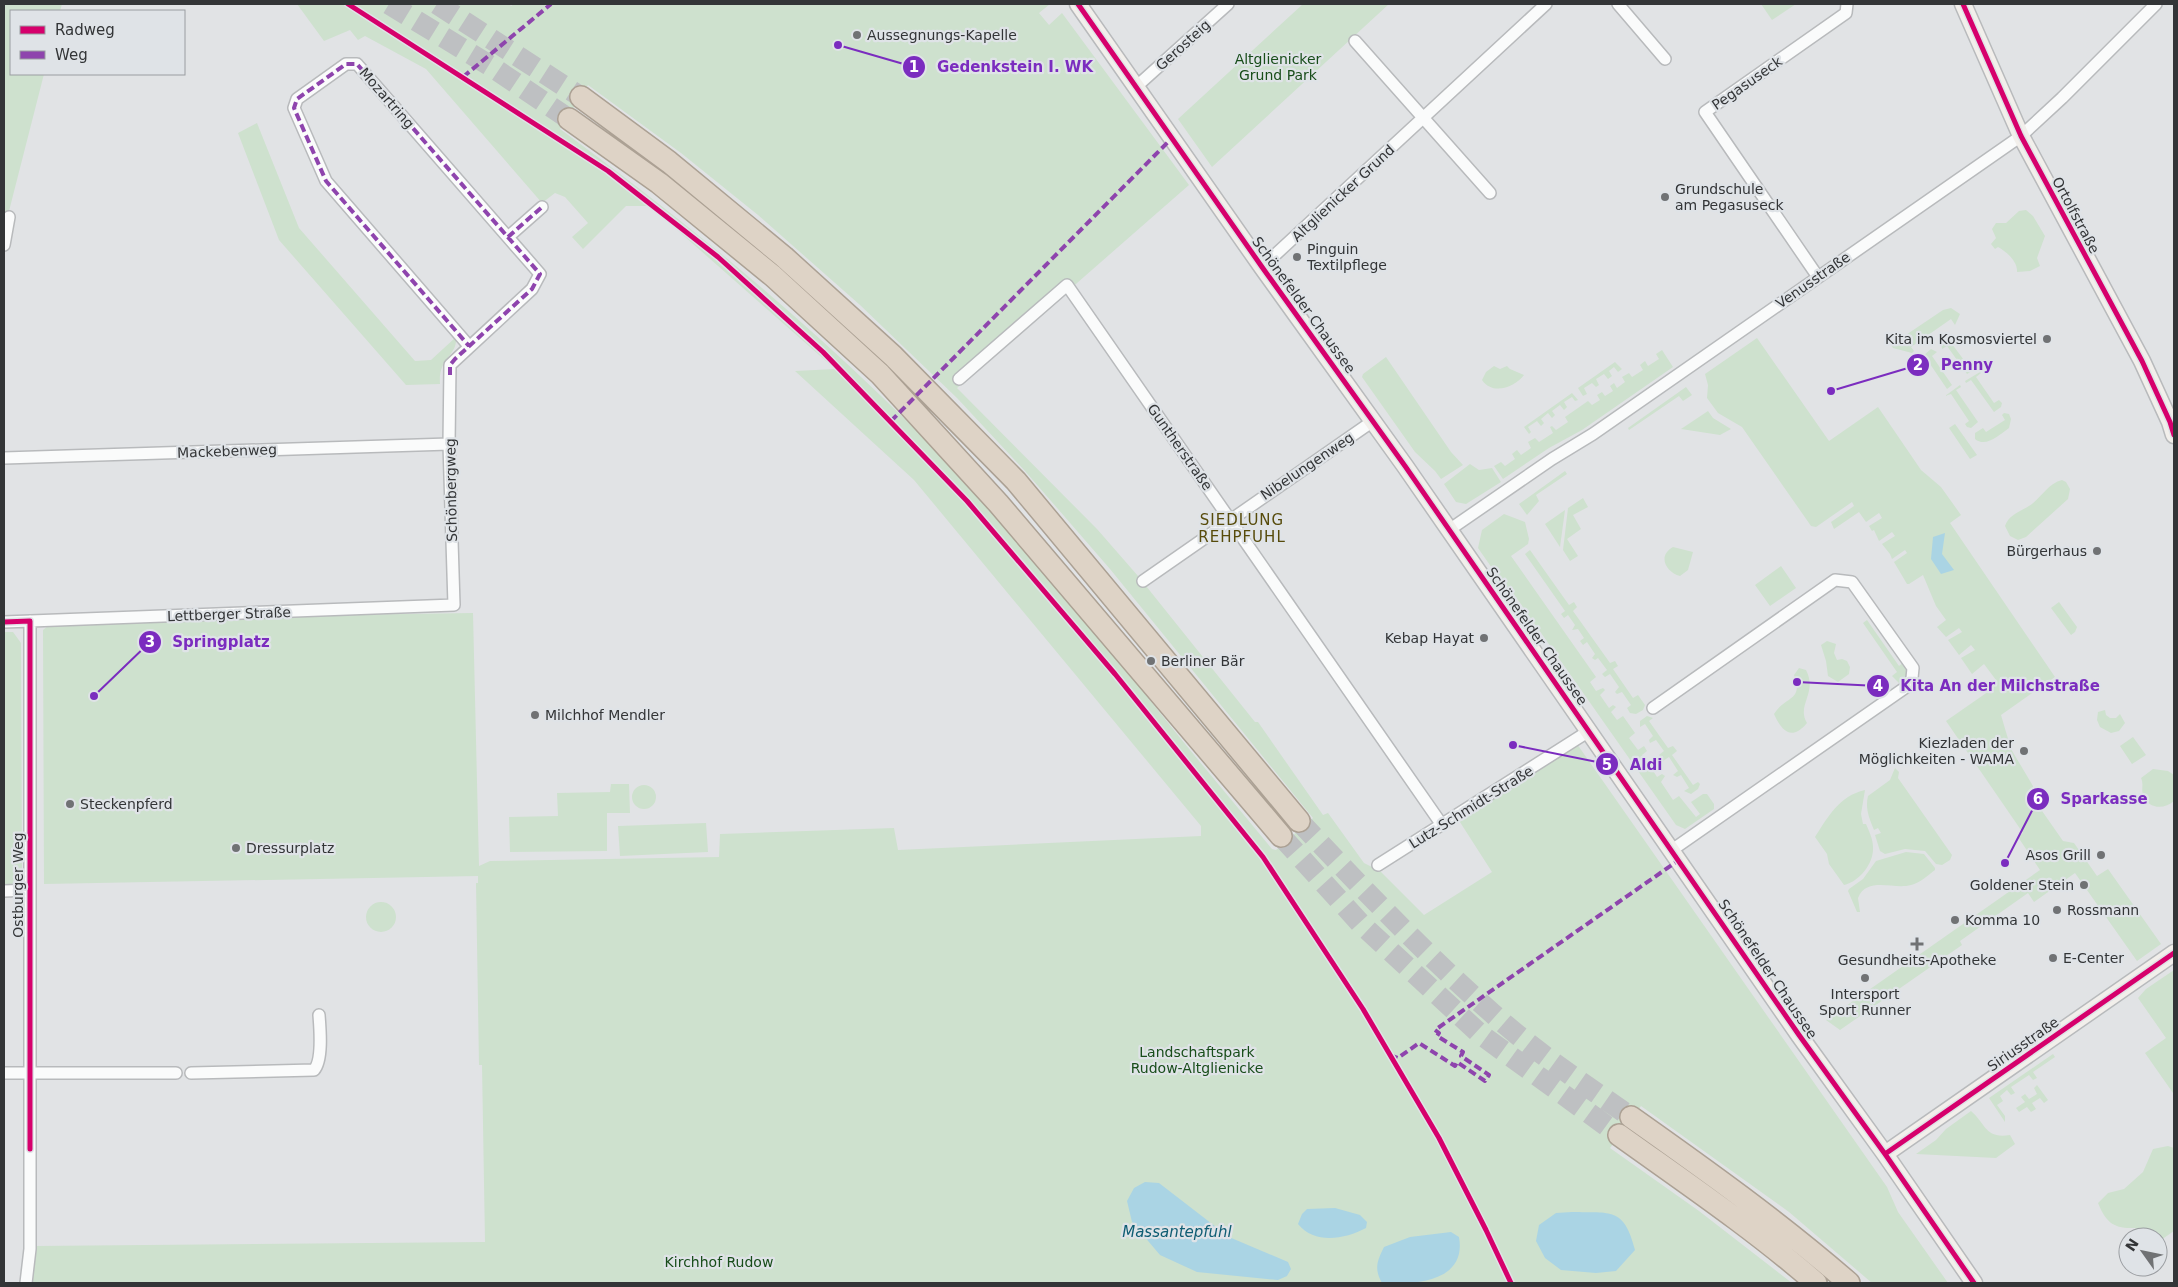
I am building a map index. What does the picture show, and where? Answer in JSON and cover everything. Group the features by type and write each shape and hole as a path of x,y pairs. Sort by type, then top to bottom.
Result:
{"highway":[{"path":"581,97 669,162 784,257 907,370 1016,481 1299,821"},
{"path":"569,119 674,195 773,276 880,374 998,503 1281,836"},
{"path":"1631,1117 1796,1237 1849,1283"},
{"path":"1619,1135 1732,1216 1781,1253 1816,1283"}],"main road":[{"name":"Schönefelder Chaussee","path":"1078,4 1262,267 1373,421 1799,1035 1885,1154 1974,1283"},
{"name":"Ortolfstraße","path":"1963,4 2020,136 2142,361 2174,435"},
{"name":"Siriusstraße","path":"1885,1154 2174,952"}],"street":[{"name":"Gerosteig","path":"1136,86 1228,4"},
{"name":"Altglienicker Grund","path":"1262,267 1546,4"},
{"path":"1618,4 1665,59"},
{"name":"Pegasuseck","path":"1818,277 1705,112 1846,13 1847,4"},
{"name":"Venusstraße","path":"1449,530 1552,459 1593,434 2020,136 2062,98 2156,4"},
{"path":"1355,41 1490,193"},
{"name":"Mozartring","path":"450,375 450,365 532,289 538,281 540,274 357,64 346,64 297,99 294,108 326,181 469,346"},
{"path":"508,237 542,207"},
{"path":"4,245 9,217"},
{"name":"Guntherstraße","path":"959,379 1067,285 1442,825"},
{"name":"Schönbergweg","path":"450,375 449,444 454,605"},
{"name":"Nibelungenweg","path":"1143,581 1373,421"},
{"name":"Mackebenweg","path":"4,458 449,444"},
{"path":"1653,708 1835,580 1852,582 1913,668 1909,685 1672,850"},
{"name":"Lettberger Straße","path":"4,622 454,605"},
{"name":"Ostburger Weg","path":"26,1283 30,1248 30,621"},
{"name":"Lutz-Schmidt-Straße","path":"1378,866 1589,731"},
{"path":"4,891 30,890"},
{"path":"191,1073 314,1070 318,1066 320,1050 319,1015"},
{"path":"4,1073 176,1073"}],"green space":[{"path":"4,4 62,4 60,10 10,10 10,75 44,75 8,215 4,214"},
{"name":"Landschaftspark Rudow-Altglienicke","path":"297,4 509,4 511,6 514,4 1050,4 1039,13 1049,25 1062,13 1189,185 957,388 1097,529 1138,576 1255,722 1258,722 1323,815 1328,813 1364,863 1380,871 1424,915 1492,872 1458,819 1577,744 1887,1187 1898,1212 1948,1283 1872,1283 1789,1212 1641,1106 1610,1148 1699,1211 1792,1283 31,1283 35,1246 485,1242 482,1065 479,1065 476,883 478,883 478,876 44,884 43,630 48,626 335,615 473,613 479,866 490,861 719,857 720,834 894,828 898,850 1201,836 1201,826 914,480 795,371 835,369 650,206 626,206 583,249 572,237 588,223 565,197 555,193 542,203 426,69 365,36 358,40 350,30 324,41","holes":["588,85 681,153 758,215 860,305 957,398 1025,471 1110,569 1313,818 1276,850 1272,849 1041,566 943,457 892,406 786,309 675,217 560,129"]},
{"name":"Altglienicker Grund Park","path":"1303,4 1389,4 1212,167 1178,119"},
{"path":"1761,4 1796,4 1772,20"},
{"path":"257,123 299,228 415,361 431,360 456,337 454,349 442,368 440,384 406,385 279,240 238,133"},
{"path":"2026,210 2033,216 2045,236 2037,258 2040,266 2030,271 2017,272 2016,265 2011,258 1998,247 1995,249 1991,244 1996,238 1992,229 1996,223 2006,223 2019,211"},
{"path":"1951,308 1960,314 1955,325 1951,319 1911,347 1914,351 1912,353 1893,348 1891,345 1943,310"},
{"path":"1949,337 1957,340 1952,344 1972,371 1967,374 1947,346 1942,349 1941,342"},
{"path":"1757,338 1829,441 1878,407 1921,470 1941,487 1961,515 1950,523 2055,677 2001,715 2011,749 2033,786 2033,798 2063,841 2074,843 2097,876 2108,869 2161,944 2137,961 2075,873 2034,902 2028,893 1960,941 1962,945 1840,1030 1826,1020 2040,870 2018,837 2023,833 1946,721 1992,689 1996,680 1984,664 1972,674 1961,658 1975,650 1971,645 1959,655 1948,640 1962,632 1959,628 1946,637 1937,627 1946,620 1936,606 1923,575 1907,584 1894,562 1907,553 1905,550 1892,559 1882,544 1895,536 1892,532 1879,541 1874,530 1872,531 1869,526 1882,518 1879,513 1866,522 1859,512 1834,529 1831,522 1854,506 1852,502 1816,527 1811,526 1742,427 1718,413 1707,398 1708,385 1705,374"},
{"path":"1931,349 1937,352 1932,356 1952,385 1947,389 1928,361 1923,364 1922,362 1923,356"},
{"path":"1662,350 1673,367 1582,430 1549,448 1503,479 1494,466 1501,462 1505,466 1515,459 1512,454 1517,450 1521,455 1531,448 1528,442 1535,438 1539,442 1553,433 1550,427 1552,426 1556,430 1568,422 1565,417 1588,401 1592,405 1600,400 1597,395 1602,392 1605,396 1613,391 1610,386 1614,383 1617,388 1625,382 1622,377 1629,373 1632,377 1643,370 1640,365 1645,361 1648,366 1659,359 1656,354"},
{"path":"1386,357 1451,452 1463,465 1441,479 1415,452 1362,377 1363,374"},
{"path":"1615,362 1622,369 1618,372 1614,367 1609,371 1612,376 1608,379 1604,374 1596,379 1599,385 1596,387 1592,383 1584,388 1587,394 1583,396 1578,388"},
{"path":"1494,366 1500,369 1507,366 1524,375 1510,386 1498,389 1492,388 1482,380 1486,372"},
{"path":"1980,372 1976,377 1994,403 1999,400 2002,403 2001,407 1994,412 1971,380 1966,383 1965,381"},
{"path":"1960,385 1961,387 1956,390 1978,422 1971,428 1965,424 1969,421 1951,394 1945,396"},
{"path":"1686,387 1692,395 1683,401 1679,396 1629,430 1628,428"},
{"path":"1572,393 1578,400 1575,401 1572,397 1564,402 1567,407 1564,410 1560,405 1552,411 1555,415 1552,418 1548,413 1541,419 1544,423 1541,426 1537,421 1528,427 1531,432 1529,434 1524,427"},
{"path":"1708,411 1713,418 1731,429 1720,435 1681,429"},
{"path":"2004,413 2009,414 2011,419 2009,428 1988,441 1984,442 1975,439 1975,433 1983,428 1986,432 2005,420 2002,415"},
{"path":"1955,424 1977,455 1970,459 1949,428"},
{"path":"1470,464 1479,470 1492,468 1501,482 1466,504 1456,502 1444,484"},
{"path":"1565,471 1567,474 1536,495 1539,501 1527,515 1519,504"},
{"path":"2062,480 2066,482 2070,489 2068,499 2026,537 2018,540 2010,536 2005,526 2010,518 2032,504 2053,484"},
{"path":"1583,498 1588,507 1573,515 1581,529 1567,539 1578,556 1570,561 1563,550 1568,508"},
{"path":"1565,510 1560,547 1545,524"},
{"path":"1504,514 1525,522 1529,539 1528,544 1511,556 1596,677 1590,682 1596,691 1603,688 1605,690 1600,695 1609,708 1613,705 1616,707 1611,712 1617,720 1623,716 1635,733 1629,738 1638,750 1644,746 1647,751 1642,755 1647,763 1653,759 1657,765 1652,769 1657,777 1662,774 1665,776 1661,782 1673,800 1679,796 1696,817 1700,814 1691,802 1703,794 1707,794 1714,804 1714,809 1685,829 1676,825 1513,593 1501,581 1478,548 1482,530"},
{"path":"1673,547 1693,552 1688,570 1680,576 1667,567 1664,559 1668,551"},
{"path":"1530,550 1569,605 1574,602 1577,607 1573,611 1610,663 1615,661 1618,666 1613,669 1633,698 1638,695 1645,705 1643,710 1636,714 1630,713 1627,708 1631,705 1622,692 1617,694 1615,692 1619,687 1610,674 1605,677 1602,674 1607,670 1598,658 1595,660 1592,658 1595,654 1587,642 1583,645 1580,641 1584,638 1578,629 1572,630 1575,625 1568,615 1564,618 1561,614 1565,611 1525,554"},
{"path":"1781,566 1796,588 1770,606 1755,585"},
{"path":"2059,602 2077,627 2071,635 2051,608"},
{"path":"1867,620 1899,666 1904,662 1909,670 1909,678 1901,685 1892,676 1897,672 1863,623"},
{"path":"4,632 13,632 21,643 22,872 15,884 4,884"},
{"path":"1827,641 1836,644 1834,653 1837,660 1847,661 1850,667 1849,674 1838,682 1828,676 1821,645"},
{"path":"1799,668 1806,670 1809,678 1809,692 1804,710 1807,723 1802,729 1792,733 1780,726 1774,714 1778,708 1795,694 1797,690 1794,675"},
{"path":"2105,710 2106,715 2110,718 2116,718 2120,714 2125,723 2119,731 2111,733 2100,727 2097,720 2098,712"},
{"path":"1647,716 1653,718 1649,721 1668,748 1673,746 1677,751 1672,755 1693,785 1698,782 1700,784 1698,789 1691,794 1684,791 1689,788 1681,775 1677,777 1673,775 1678,771 1669,757 1663,761 1659,755 1664,751 1656,740 1650,743 1649,740 1653,736 1645,724 1640,727 1640,721"},
{"path":"2133,737 2146,755 2132,764 2120,746"},
{"path":"1895,768 1899,772 1898,778 1952,855 1950,860 1942,865 1936,864 1925,851 1905,849 1885,854 1880,851 1875,835 1881,833 1878,828 1874,830 1868,813 1867,800 1868,796 1890,780"},
{"path":"2153,769 2168,771 2174,775 2174,801 2166,806 2157,807 2152,805 2145,800 2143,795 2141,778"},
{"path":"611,784 629,784 630,813 607,813 607,851 510,852 509,817 558,816 557,793 610,792"},
{"path":"644,785 653,788 656,797 653,806 644,809 635,806 632,797 635,788"},
{"path":"1865,790 1861,814 1863,824 1866,824 1872,838 1873,853 1865,870 1855,880 1844,885 1829,864 1827,854 1815,837 1841,802"},
{"path":"706,823 708,852 620,856 618,826"},
{"path":"1906,852 1924,854 1935,870 1921,881 1911,885 1868,887 1862,891 1858,898 1860,912 1857,912 1848,891 1849,889 1863,879 1876,861"},
{"path":"381,902 387,903 395,911 395,923 387,931 381,932 375,931 367,923 366,917 367,911 375,903"},
{"path":"2174,970 2173,1093 2145,1053 2166,1038 2138,998 2146,989"},
{"path":"2053,1054 2055,1057 2033,1072 2037,1078 2033,1080 2029,1075 2011,1087 2015,1093 2011,1095 2007,1090 2000,1096 2003,1101 1997,1105 2005,1116 2005,1122 1989,1098"},
{"path":"2037,1085 2048,1100 2044,1103 2040,1098 2032,1103 2036,1109 2031,1112 2027,1107 2019,1112 2016,1108 2025,1102 2021,1097 2025,1094 2029,1099 2037,1094 2034,1088"},
{"path":"1971,1111 1991,1133 2002,1136 2010,1135 2015,1144 1996,1158 1916,1154 1936,1140 1946,1129"},
{"path":"2168,1146 2174,1148 2174,1231 2168,1235 2168,1227 2116,1226 2107,1220 2098,1203 2108,1193 2124,1189 2143,1172 2153,1149"}],"water":[{"path":"1945,533 1942,554 1954,570 1941,574 1931,559 1933,537"},
{"name":"Massantepfuhl","path":"1145,1182 1159,1183 1229,1237 1288,1262 1291,1269 1287,1276 1278,1280 1197,1272 1160,1255 1132,1222 1127,1201 1134,1188"},
{"path":"1335,1208 1360,1215 1367,1222 1366,1228 1349,1235 1330,1238 1313,1235 1305,1231 1298,1224 1302,1214 1307,1209"},
{"path":"1556,1213 1606,1213 1621,1219 1631,1236 1635,1250 1616,1271 1596,1273 1561,1270 1545,1258 1536,1241 1539,1225"},
{"path":"1451,1232 1459,1237 1459,1252 1455,1263 1447,1272 1436,1278 1423,1281 1382,1283 1377,1265 1384,1247 1410,1237"}],"tunnel":[{"path":"389,4 489,65 569,119"},
{"path":"437,4 581,97"},
{"path":"1299,821 1417,943 1492,1013 1542,1054 1631,1117"},
{"path":"1281,836 1361,924 1480,1034 1619,1135"}],"marked path":[{"path":"463,77 551,4"},
{"path":"450,375 450,365 455,359 532,289 540,274 357,64 346,64 297,99 294,108 326,181 469,346"},
{"path":"891,421 1172,138"},
{"path":"508,237 542,207"},
{"path":"1390,1055 1398,1058 1419,1043 1455,1066 1457,1062 1485,1081 1489,1075 1461,1056 1463,1052 1437,1036 1439,1033 1435,1030 1679,860"}],"cycle path":[{"path":"348,4 608,171 718,257 823,352 967,501 1115,674 1263,857 1363,1009 1439,1138 1511,1283"},
{"path":"1078,4 1262,267 1405,466 1799,1035 1885,1154 1974,1283"},
{"path":"1963,4 2021,136 2142,361 2174,435"},
{"path":"4,622 30,621 30,1149"},
{"path":"1885,1154 2174,953"}],"place":[{"name":"Aussegnungs-Kapelle","path":"857,35"},
{"name":"Gedenkstein I. WK","path":"838,45"},
{"name":"Grundschule am Pegasuseck","path":"1665,197"},
{"name":"Pinguin Textilpflege","path":"1297,257"},
{"name":"Kita im Kosmosviertel","path":"2047,339"},
{"name":"Penny","path":"1831,391"},
{"name":"Bürgerhaus","path":"2097,551"},
{"name":"Kebap Hayat","path":"1484,638"},
{"name":"Berliner Bär","path":"1151,661"},
{"name":"Kita An der Milchstraße","path":"1797,682"},
{"name":"Springplatz","path":"94,696"},
{"name":"Milchhof Mendler","path":"535,715"},
{"name":"Aldi","path":"1513,745"},
{"name":"Kiezladen der Möglichkeiten - WAMA","path":"2024,751"},
{"name":"Steckenpferd","path":"70,804"},
{"name":"Dressurplatz","path":"236,848"},
{"name":"Asos Grill","path":"2101,855"},
{"name":"Sparkasse","path":"2005,863"},
{"name":"Goldener Stein","path":"2084,885"},
{"name":"Rossmann","path":"2057,910"},
{"name":"Komma 10","path":"1955,920"},
{"name":"Gesundheits-Apotheke","path":"1917,944"},
{"name":"E-Center","path":"2053,958"},
{"name":"Intersport Sport Runner","path":"1865,978"}],"district":[{"name":"SIEDLUNG REHPFUHL","path":"1242,528"}],"park label":[{"name":"Kirchhof Rudow","path":"719,1262"}]}
